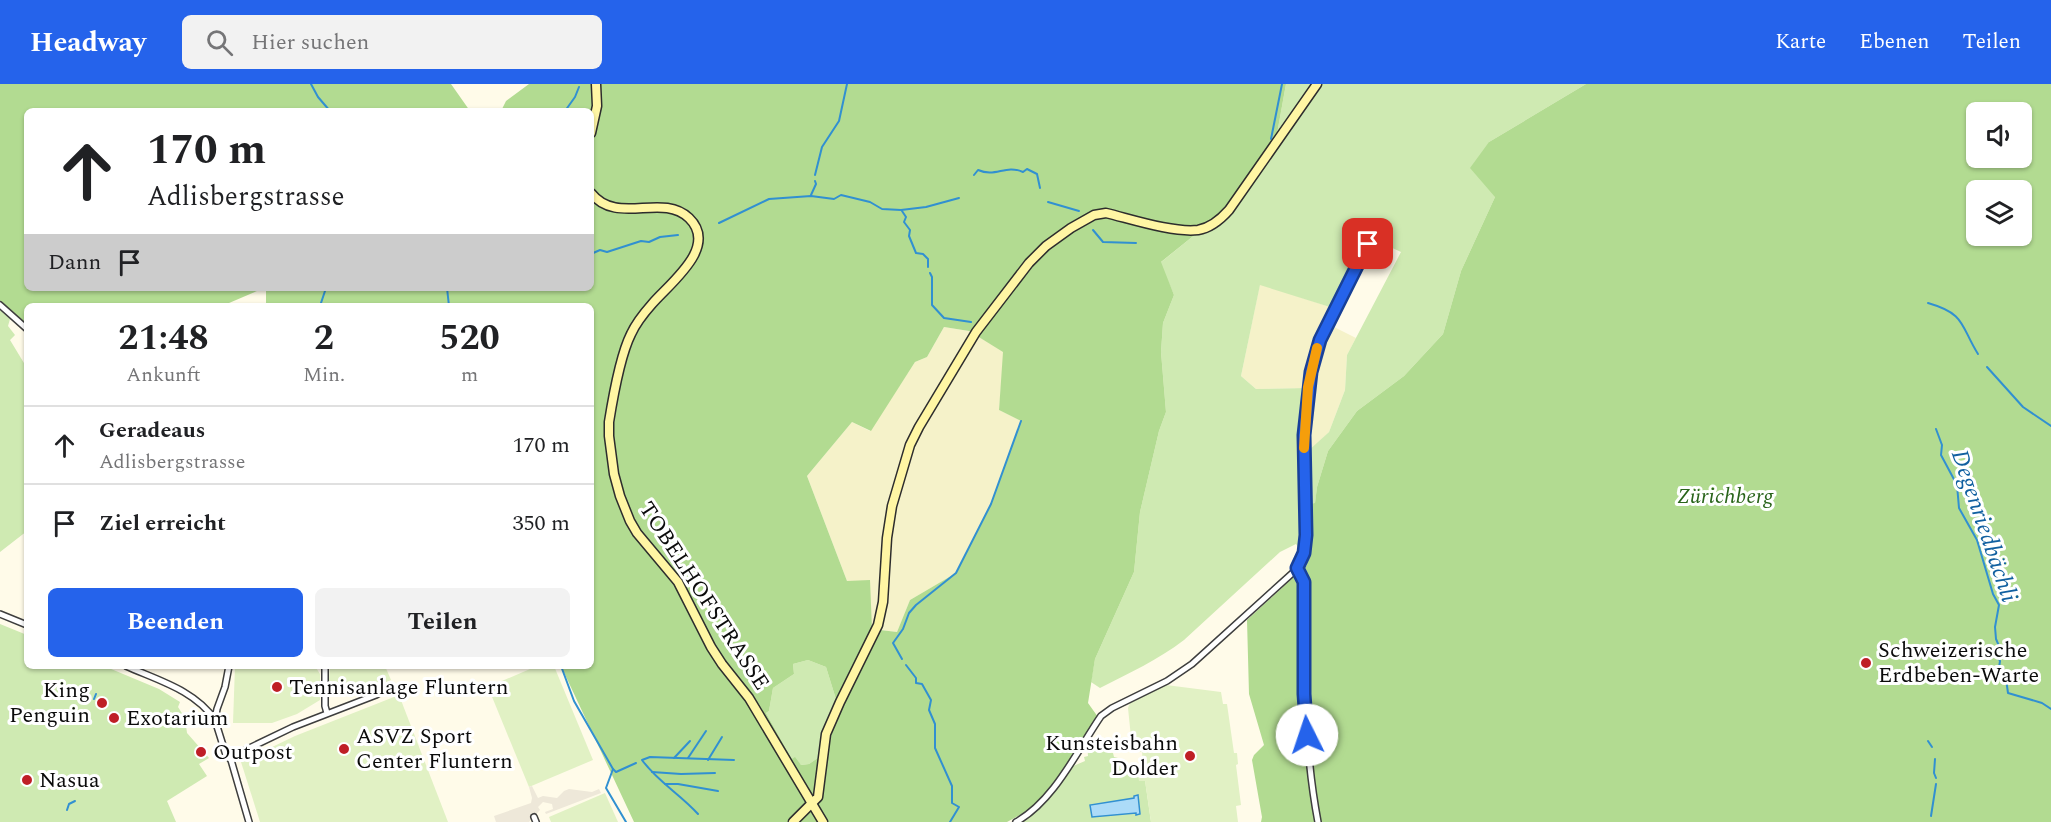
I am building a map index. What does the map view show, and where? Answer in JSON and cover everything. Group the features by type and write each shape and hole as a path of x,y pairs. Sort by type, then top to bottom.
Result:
{"street":[{"path":"594,120 597,106 596,84"},
{"path":"793,822 818,797 823,749 831,720 878,625 883,602 887,538 892,506 910,445 976,332 1037,254 1071,228 1094,215 1106,213 1179,229 1197,230 1214,223 1229,210 1317,84"},
{"name":"TOBELHOFSTRASSE","path":"594,195 600,201 613,207 660,207 677,211 689,218 697,231 698,246 688,264 650,305 629,337 609,422 614,474 630,521 637,533 678,582 717,656 749,698 823,822"},
{"path":"1016,822 1033,810 1054,786 1101,716 1112,708 1167,681 1192,664 1297,568 1304,553 1306,535 1304,435 1311,372 1320,340 1371,238"},
{"path":"0,305 24,326"},
{"path":"1297,568 1304,582 1304,694 1311,778 1318,822"},
{"path":"0,614 24,624"},
{"path":"133,669 189,695 204,706 215,720 226,755 231,760 249,822"},
{"path":"215,720 228,669"},
{"path":"326,669 325,706 327,713"},
{"path":"231,760 237,754 327,713 376,695 389,687"}],"shaded area":[{"path":"1260,284 1333,308 1326,323 1356,338 1347,355 1345,390 1329,432 1307,453 1302,454 1306,388 1256,389 1241,376"},
{"path":"944,327 969,331 1004,352 999,410 1021,421 991,504 956,573 910,600 897,632 872,629 847,581 807,476 852,422 870,431 915,362 927,357"},
{"path":"532,786 538,798 543,796 557,798 569,789 592,792 599,789 601,793 546,814 545,812 553,809 552,804 543,802 538,807 540,810 529,822 496,822 494,816 531,803 529,787"}],"green space":[{"path":"0,84 451,84 468,108 24,108 24,291 257,291 229,303 24,303 24,322 0,301"},
{"path":"529,84 1286,84 1275,145 1229,210 1161,262 1174,295 1163,323 1161,352 1166,412 1159,431 1140,512 1134,572 1095,659 1088,703 1098,717 1058,779 1028,810 1007,822 634,822 562,669 594,669 594,303 266,303 266,291 594,291 594,108 502,108 506,101","holes":["944,327 969,331 1003,352 999,410 1021,421 991,504 956,573 910,600 897,632 872,629 870,580 847,581 807,476 852,422 871,431 915,362 927,357","808,660 826,667 839,709 825,753 809,764 801,765 795,757 792,759 766,713 769,711 773,688 794,674 793,664"]},
{"path":"1286,84 1586,84 1489,142 1495,197 1461,271 1443,334 1404,376 1357,411 1328,451 1317,487 1315,504 1300,508 1301,541 1298,547 1296,544 1280,552 1184,640 1143,666 1100,688 1091,682 1095,659 1134,572 1140,512 1159,431 1166,412 1161,352 1163,323 1174,295 1160,263 1202,229 1275,145","holes":["1373,239 1401,252 1347,355 1345,390 1329,432 1302,454 1306,388 1256,389 1241,376 1260,285 1333,308 1330,325"]},
{"name":"Zürichberg","path":"1586,84 2051,84 2051,822 1261,822 1252,760 1264,745 1249,694 1247,620 1307,565 1308,505 1315,503 1317,487 1328,451 1357,411 1404,376 1443,334 1461,271 1495,197 1470,168 1489,142"},
{"path":"0,310 10,319 8,326 15,335 10,340 24,363 24,533 0,552"},
{"path":"0,624 24,634 24,669 111,669 159,689 180,702 178,707 185,718 187,733 209,758 199,764 207,776 167,801 176,822 0,822"},
{"path":"808,660 826,667 839,709 825,753 809,764 801,765 792,759 766,713 769,711 773,688 794,674 793,664"},
{"name":"Tennisanlage Fluntern","path":"235,669 317,669 320,674 320,700 297,714 272,723 233,723"},
{"path":"330,669 386,669 391,680 356,695 340,697 329,682"},
{"path":"530,669 555,669 593,760 529,787 488,687"},
{"name":"Kunsteisbahn Dolder","path":"1166,685 1221,692 1223,704 1227,704 1234,753 1237,753 1238,764 1236,765 1241,805 1236,806 1238,822 1151,822 1145,781 1139,781 1137,771 1144,770 1142,752 1135,751 1132,747 1128,708 1130,703"},
{"name":"ASVZ Sport Center Fluntern","path":"399,695 448,822 260,822 241,762 295,736"},
{"path":"1099,740 1106,744 1109,753 1113,753 1114,757 1118,758 1120,769 1143,764 1144,770 1139,781 1145,780 1151,822 1019,822 1071,767 1085,761 1084,757 1088,756 1090,745"},
{"path":"605,793 618,822 551,822 549,817"}],"water":[{"path":"1138,795 1140,814 1092,817 1090,805 1134,798"}],"waterway":[{"path":"311,84 327,108"},
{"path":"815,175 822,147 839,121 847,84"},
{"path":"1271,139 1282,84"},
{"path":"567,108 579,87"},
{"path":"974,175 978,170 990,173 1011,169 1023,172 1027,169 1037,174 1040,188"},
{"path":"811,195 815,181"},
{"path":"719,223 769,199 811,196 834,199 841,195 870,202 882,209 901,210 926,207 959,198"},
{"path":"1048,202 1079,211"},
{"path":"902,211 906,217 904,222 910,230 909,236 916,253 923,254 928,259 928,267"},
{"path":"1093,230 1103,242 1136,243"},
{"path":"594,253 600,250 607,252 641,241 649,242 660,237 678,235"},
{"path":"930,273 932,305 944,318 971,322"},
{"path":"321,303 325,291"},
{"path":"447,291 449,303"},
{"path":"1928,303 1956,316 1978,354"},
{"path":"1987,367 2023,407 2051,426"},
{"path":"902,659 893,643 903,629 909,613 916,605 956,573 991,504 1021,421"},
{"name":"Degenriedbächli","path":"1936,429 1942,445 1941,455 1957,485 1959,508 1977,540 1993,594 1999,605 1995,627 1999,646 1997,655 2000,661 1999,668 2005,672 2008,693 2042,703 2051,709"},
{"path":"906,665 916,678 916,683 922,684 931,700 929,710 935,724 935,748 952,786 952,803 959,807 950,822"},
{"path":"562,669 574,701 613,769 606,788 626,822"},
{"path":"94,699 96,694"},
{"path":"688,758 706,731"},
{"path":"708,760 722,737"},
{"path":"674,758 690,741"},
{"path":"1928,741 1932,747"},
{"path":"698,814 642,760 650,757 734,760"},
{"path":"1935,759 1936,778"},
{"path":"613,769 616,772 636,763"},
{"path":"652,772 715,773"},
{"path":"665,784 718,791"},
{"path":"1931,816 1936,784"},
{"path":"67,810 69,804 75,801"}],"slow traffic":[{"path":"1304,448 1308,387 1317,348"}],"place":[{"name":"Schweizerische Erdbeben-Warte","path":"1866,663"},
{"name":"Tennisanlage Fluntern","path":"277,687"},
{"name":"King Penguin","path":"102,703"},
{"name":"Exotarium","path":"114,718"},
{"name":"ASVZ Sport Center Fluntern","path":"344,749"},
{"name":"Outpost","path":"201,752"},
{"name":"Kunsteisbahn Dolder","path":"1190,756"},
{"name":"Nasua","path":"27,780"}],"route":[{"path":"1307,735 1304,694 1304,582 1297,568 1302,561 1306,535 1305,411 1311,372 1320,340 1368,244"}]}
